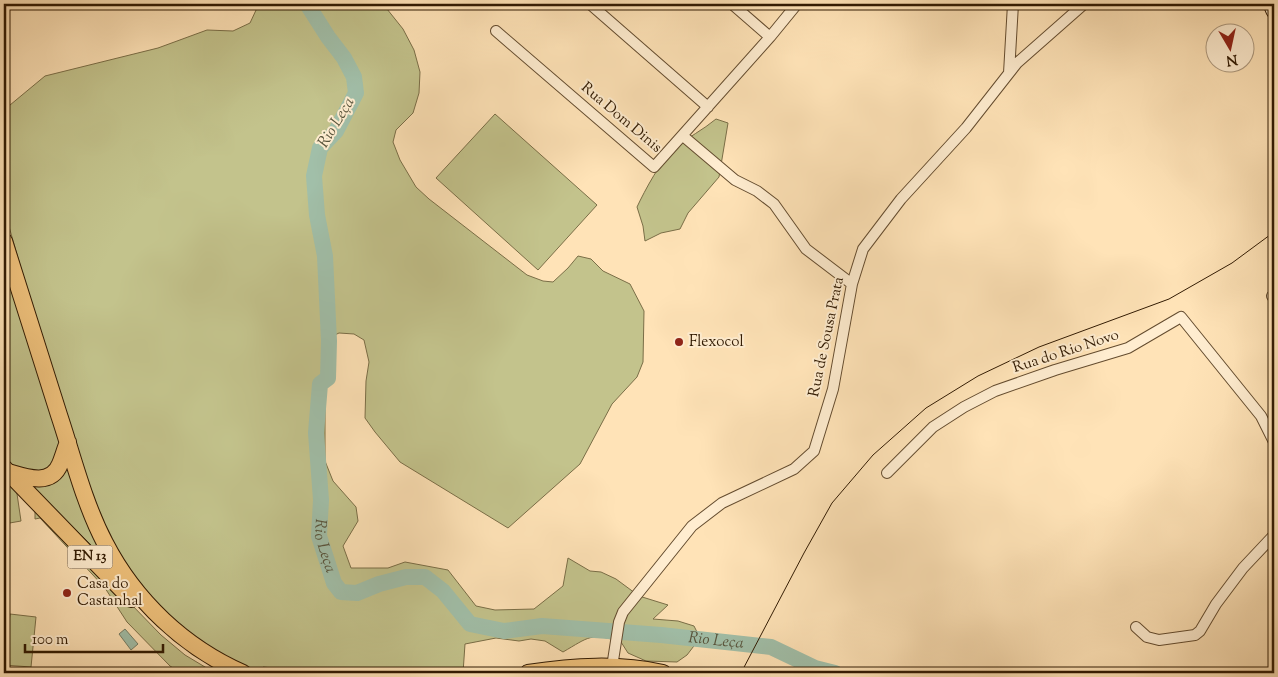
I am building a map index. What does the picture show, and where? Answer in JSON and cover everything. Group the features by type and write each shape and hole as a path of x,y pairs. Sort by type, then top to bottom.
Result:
{"main road":[{"path":"1271,4 1274,11"},
{"name":"EN 13","path":"4,241 83,490 99,530 118,566 127,580 152,609 179,634 208,655 243,673"},
{"name":"EN 13","path":"6,470 36,480 46,478 55,473 60,466 68,442"},
{"name":"EN 13","path":"6,470 152,620 186,650 225,673"},
{"path":"528,673 576,667 612,666 664,673"}],"street":[{"path":"590,4 708,107"},
{"path":"732,4 770,37"},
{"name":"Rua Dom Dinis","path":"496,31 654,167 797,4"},
{"path":"1009,73 1013,4"},
{"name":"Rua de Sousa Prata","path":"612,666 619,622 628,605 692,526 722,503 794,469 814,450 833,389 852,284 863,248 901,199 966,128 1017,63 1084,4"},
{"path":"683,136 735,180 757,191 774,204 806,249 852,284"},
{"name":"Rua do Rio Novo","path":"887,473 933,427 964,406 995,391 1055,370 1128,348 1180,317 1261,416 1274,442"},
{"path":"1136,627 1147,637 1159,640 1195,635 1200,631 1216,604 1243,568 1274,535"}],"green space":[{"path":"255,4 383,4 403,29 414,50 420,72 419,93 413,113 396,130 393,142 400,160 416,187 527,275 543,281 553,282 578,256 591,259 603,271 630,284 644,311 643,362 637,377 612,404 580,464 508,528 400,462 375,432 365,418 366,381 369,362 364,340 354,334 339,333 322,341 325,392 325,461 333,481 356,507 358,521 343,546 351,568 388,568 405,562 448,570 476,606 495,610 534,609 563,586 568,558 590,571 601,572 616,579 639,596 668,605 653,619 678,621 694,626 700,638 687,655 677,662 646,661 628,653 621,642 603,637 590,638 563,652 545,641 531,639 519,641 496,638 465,644 463,673 288,673 282,669 263,667 259,672 216,650 195,637 176,621 142,587 115,547 98,513 24,279 4,209 4,110 45,76 158,48 207,30 233,31 250,23 257,8"},
{"path":"495,114 597,205 538,270 436,178"},
{"path":"716,119 728,123 719,177 688,213 680,229 661,233 645,241 637,207 649,184 664,160 675,148"},
{"path":"4,265 59,441 60,449 47,473 15,468 4,458"},
{"path":"67,465 82,510 100,554 33,487 45,485"},
{"path":"4,475 16,487 21,521 4,524"},
{"path":"35,512 95,567 161,635 185,655 215,673 181,673 170,666 127,622 105,588 40,518 35,519"},
{"path":"10,614 36,617 31,667 4,665"}],"shaded area":[{"path":"125,629 138,644 131,650 119,634"}],"waterway":[{"name":"Rio Leça","path":"307,4 344,58 354,77 356,93 336,131 320,148 314,176 317,215 325,256 329,341 328,378 320,384 316,433 321,500 319,536 334,583 341,592 357,593 379,584 406,577 425,577 443,591 470,624 504,631 542,626 661,635 771,647 815,668 835,673"}],"tram line":[{"path":"741,673 832,503 873,455 926,408 978,376 1039,347 1169,299 1232,263 1274,232"}],"place":[{"name":"Flexocol","path":"679,342"},
{"name":"Casa do Castanhal","path":"67,593"}]}
